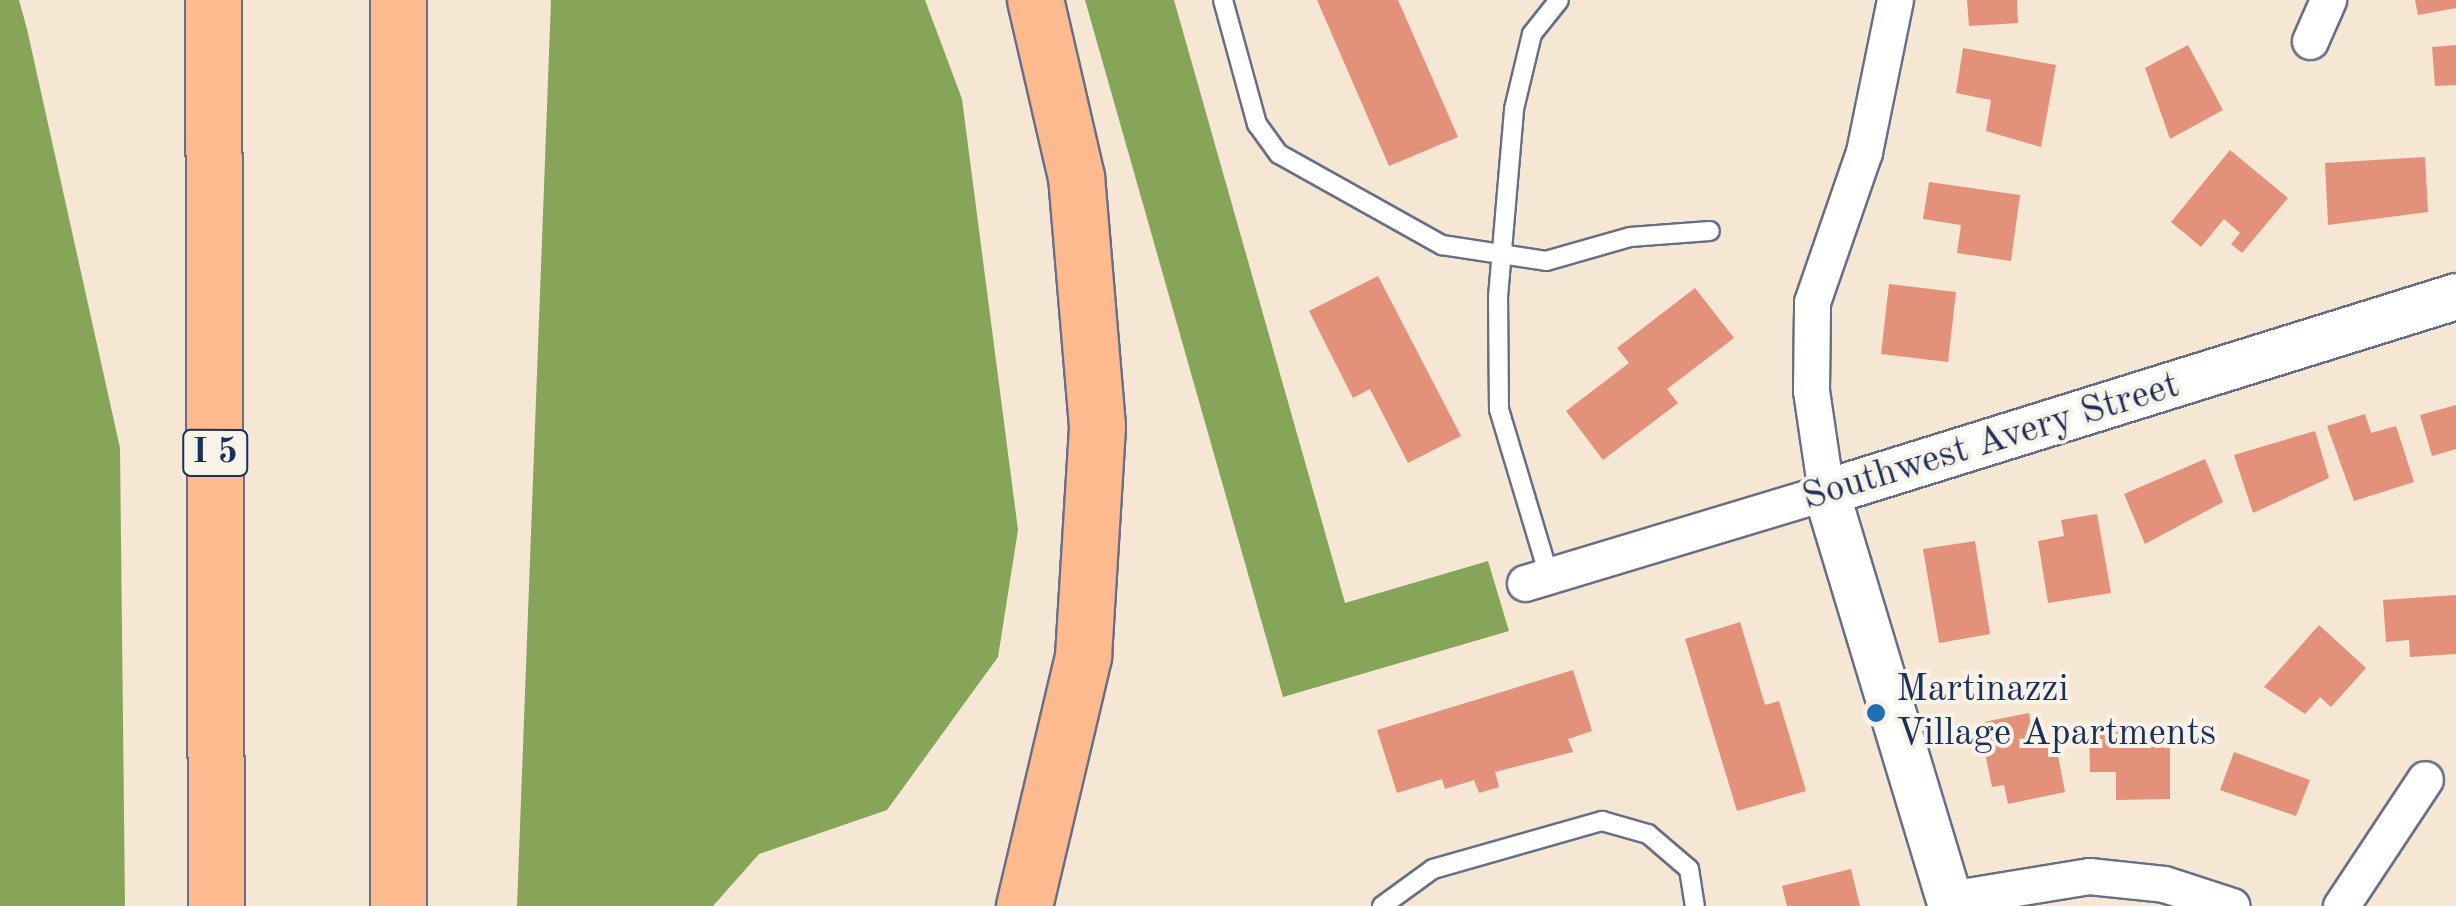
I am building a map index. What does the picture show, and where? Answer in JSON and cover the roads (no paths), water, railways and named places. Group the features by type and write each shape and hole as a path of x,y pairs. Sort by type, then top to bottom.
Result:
{"highway":[{"name":"I 5","path":"213,0 216,906"},
{"path":"398,0 398,906"},
{"path":"1024,906 1083,656 1096,426 1076,177 1035,0"}],"street":[{"path":"1895,0 1864,152 1812,302 1810,390 1826,492 1950,903 2090,876 2164,884 2232,906"},
{"path":"2310,41 2328,0"},
{"name":"Southwest Avery Street","path":"1537,580 2456,296"},
{"path":"2341,906 2425,779"}],"lane":[{"path":"1224,0 1257,124 1279,154 1442,246 1500,260 1546,262 1630,237 1710,231"},
{"path":"1537,580 1499,410 1500,260 1518,90 1532,34 1559,0"},
{"path":"1382,906 1433,869 1602,820 1648,834 1689,870 1696,906"}],"place":[{"name":"Martinazzi Village Apartments","path":"1876,713"}]}
